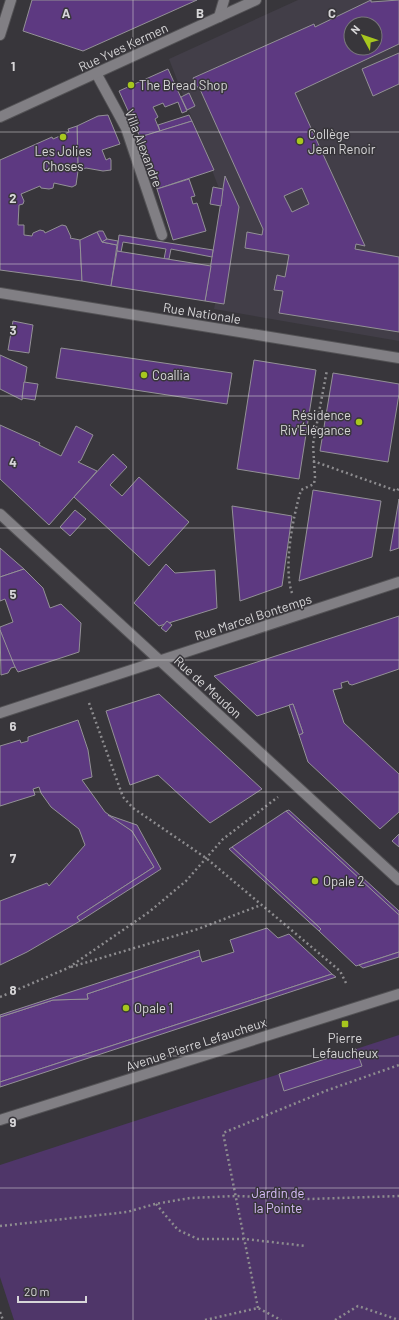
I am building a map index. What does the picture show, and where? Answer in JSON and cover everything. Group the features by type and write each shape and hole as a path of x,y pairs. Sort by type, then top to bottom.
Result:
{"street":[{"path":"0,36 11,0"},
{"path":"219,17 224,0"},
{"name":"Rue Yves Kermen","path":"0,117 256,0"},
{"name":"Villa Alexandre","path":"96,73 126,128 162,235"},
{"name":"Rue Nationale","path":"0,293 399,358"},
{"name":"Rue de Meudon","path":"0,514 399,880"},
{"name":"Rue Marcel Bontemps","path":"0,713 161,662 399,582"},
{"name":"Avenue Pierre Lefaucheux","path":"0,1120 399,994"}],"path":[{"path":"292,593 288,578 288,566 297,503 301,490 314,484 315,477 312,460 313,444 327,370"},
{"path":"312,460 397,491 399,488"},
{"path":"89,703 123,797 133,808 206,858 340,971 346,982"},
{"path":"68,968 149,912 186,881 223,839 278,797"},
{"path":"0,997 68,968 198,929 261,905"},
{"path":"258,1308 224,1133 328,1090 399,1065"},
{"path":"0,1226 127,1212 155,1204 190,1198 236,1196 309,1199 399,1196"},
{"path":"155,1204 178,1230 198,1239 245,1239 306,1246"},
{"path":"335,1320 358,1306 399,1319"},
{"path":"205,1320 258,1308 281,1320"},
{"path":"0,1312 3,1320"}],"shaded area":[{"name":"Collège Jean Renoir","path":"298,0 399,0 399,341 214,309 232,222 169,59"}],"green space":[{"name":"Jardin de la Pointe","path":"399,1035 399,1320 14,1320 0,1277 0,1165"}],"building":[{"path":"32,0 197,0 83,51 23,31"},
{"name":"Collège Jean Renoir","path":"371,0 371,2 399,0 399,44 383,52 383,16 343,16 343,56 374,56 295,93 365,246 356,244 355,249 399,257 399,332 279,313 283,291 274,290 277,275 285,277 289,255 245,248 247,232 262,235 263,229 199,87 197,87 193,78 314,24 315,27","holes":["302,188 309,204 292,212 284,196"]},
{"name":"Collège Jean Renoir","path":"399,53 399,84 373,96 362,69"},
{"path":"168,69 187,111 182,113 178,102 165,107 163,103 153,107 158,117 155,119 160,131 140,137 119,91"},
{"path":"189,93 195,106 187,110 181,97"},
{"path":"108,115 120,144 102,150 106,160 110,158 111,160 111,170 103,171 86,168 78,171 77,126 98,116"},
{"path":"189,115 192,121 160,131 158,125"},
{"path":"192,121 214,170 157,189 140,137"},
{"path":"77,126 78,171 76,185 72,187 54,183 53,188 41,188 40,186 21,194 24,201 23,204 19,205 18,225 24,225 24,235 32,236 33,233 40,230 44,231 45,233 62,225 66,226 71,237 70,238 80,240 82,281 0,270 0,160 52,137 53,139 69,132 68,129"},
{"path":"225,176 239,207 224,304 205,301"},
{"path":"189,179 195,196 191,197 193,204 197,203 206,231 173,240 157,189"},
{"path":"213,187 223,189 221,206 210,204"},
{"path":"103,231 107,239 102,242 97,232"},
{"path":"97,232 102,242 117,245 111,286 82,281 80,240"},
{"path":"119,235 213,250 212,257 171,249 169,259 164,259 166,249 123,242 121,252 117,251"},
{"path":"107,239 118,241 117,245 102,242"},
{"path":"117,251 211,266 205,301 111,286"},
{"path":"13,321 33,325 29,353 8,350"},
{"name":"Coallia","path":"61,348 232,373 227,404 56,378"},
{"path":"0,355 27,367 22,400 0,389"},
{"path":"254,360 316,370 299,479 237,469"},
{"name":"Résidence Riv'Élégance","path":"333,373 399,384 399,394 388,462 320,451"},
{"path":"24,382 38,384 35,400 22,398"},
{"path":"0,425 40,443 39,445 61,456 76,426 93,435 81,460 78,462 97,471 49,525 0,479"},
{"path":"113,454 127,467 110,485 122,496 139,477 189,522 149,566 74,497"},
{"path":"313,490 381,501 372,557 299,581"},
{"path":"399,499 399,548 390,551"},
{"path":"232,506 292,516 282,586 240,601"},
{"path":"75,510 86,519 70,536 60,527"},
{"path":"0,548 24,569 0,577"},
{"path":"166,564 175,573 215,570 217,608 159,626 134,603"},
{"path":"24,569 43,588 50,608 61,604 81,623 79,652 18,672 11,660 0,630 0,627 13,622 5,599 0,601 0,577"},
{"path":"399,616 399,669 352,685 349,684 348,681 341,683 342,688 333,690 344,723 399,774 399,812 380,829 308,762 299,735 303,733 293,704 257,716 214,676"},
{"path":"167,621 172,625 166,632 161,628"},
{"path":"0,630 15,667 11,668 8,673 1,675"},
{"path":"159,694 262,789 210,823 158,775 130,785 106,711"},
{"path":"293,704 303,733 299,735 289,705"},
{"path":"78,720 88,750 92,777 82,780 105,812 132,831 154,867 77,917 80,921 27,952 0,965 0,901 47,883 49,886 85,845 79,829 51,807 41,793 39,787 33,789 35,795 0,806 0,746 20,740 21,743 28,741 28,737"},
{"path":"289,810 399,911 399,915 286,811"},
{"name":"Opale 2","path":"286,811 399,915 399,952 356,966 319,931 321,929 232,847"},
{"path":"108,815 137,825 161,869 80,921 77,917 154,867 132,831"},
{"path":"399,834 399,847 392,841"},
{"path":"232,847 321,929 319,931 229,849"},
{"name":"Opale 1","path":"267,928 278,938 289,934 332,974 0,1082 0,1017 53,1000 88,999 87,994 200,956 202,962 234,952 230,940"},
{"path":"199,950 200,956 87,994 88,999 53,1000 0,1017 0,1015"},
{"path":"399,952 399,957 363,968 359,965"},
{"path":"332,974 336,977 0,1087 0,1082"},
{"path":"356,1049 362,1066 284,1091 279,1074"}],"place":[{"name":"The Bread Shop","path":"131,85"},
{"name":"Les Jolies Choses","path":"63,137"},
{"name":"Collège Jean Renoir","path":"300,141"},
{"name":"Coallia","path":"144,375"},
{"name":"Résidence Riv'Élégance","path":"359,422"},
{"name":"Opale 2","path":"315,881"},
{"name":"Opale 1","path":"126,1008"},
{"name":"Pierre Lefaucheux","path":"345,1024"}]}
